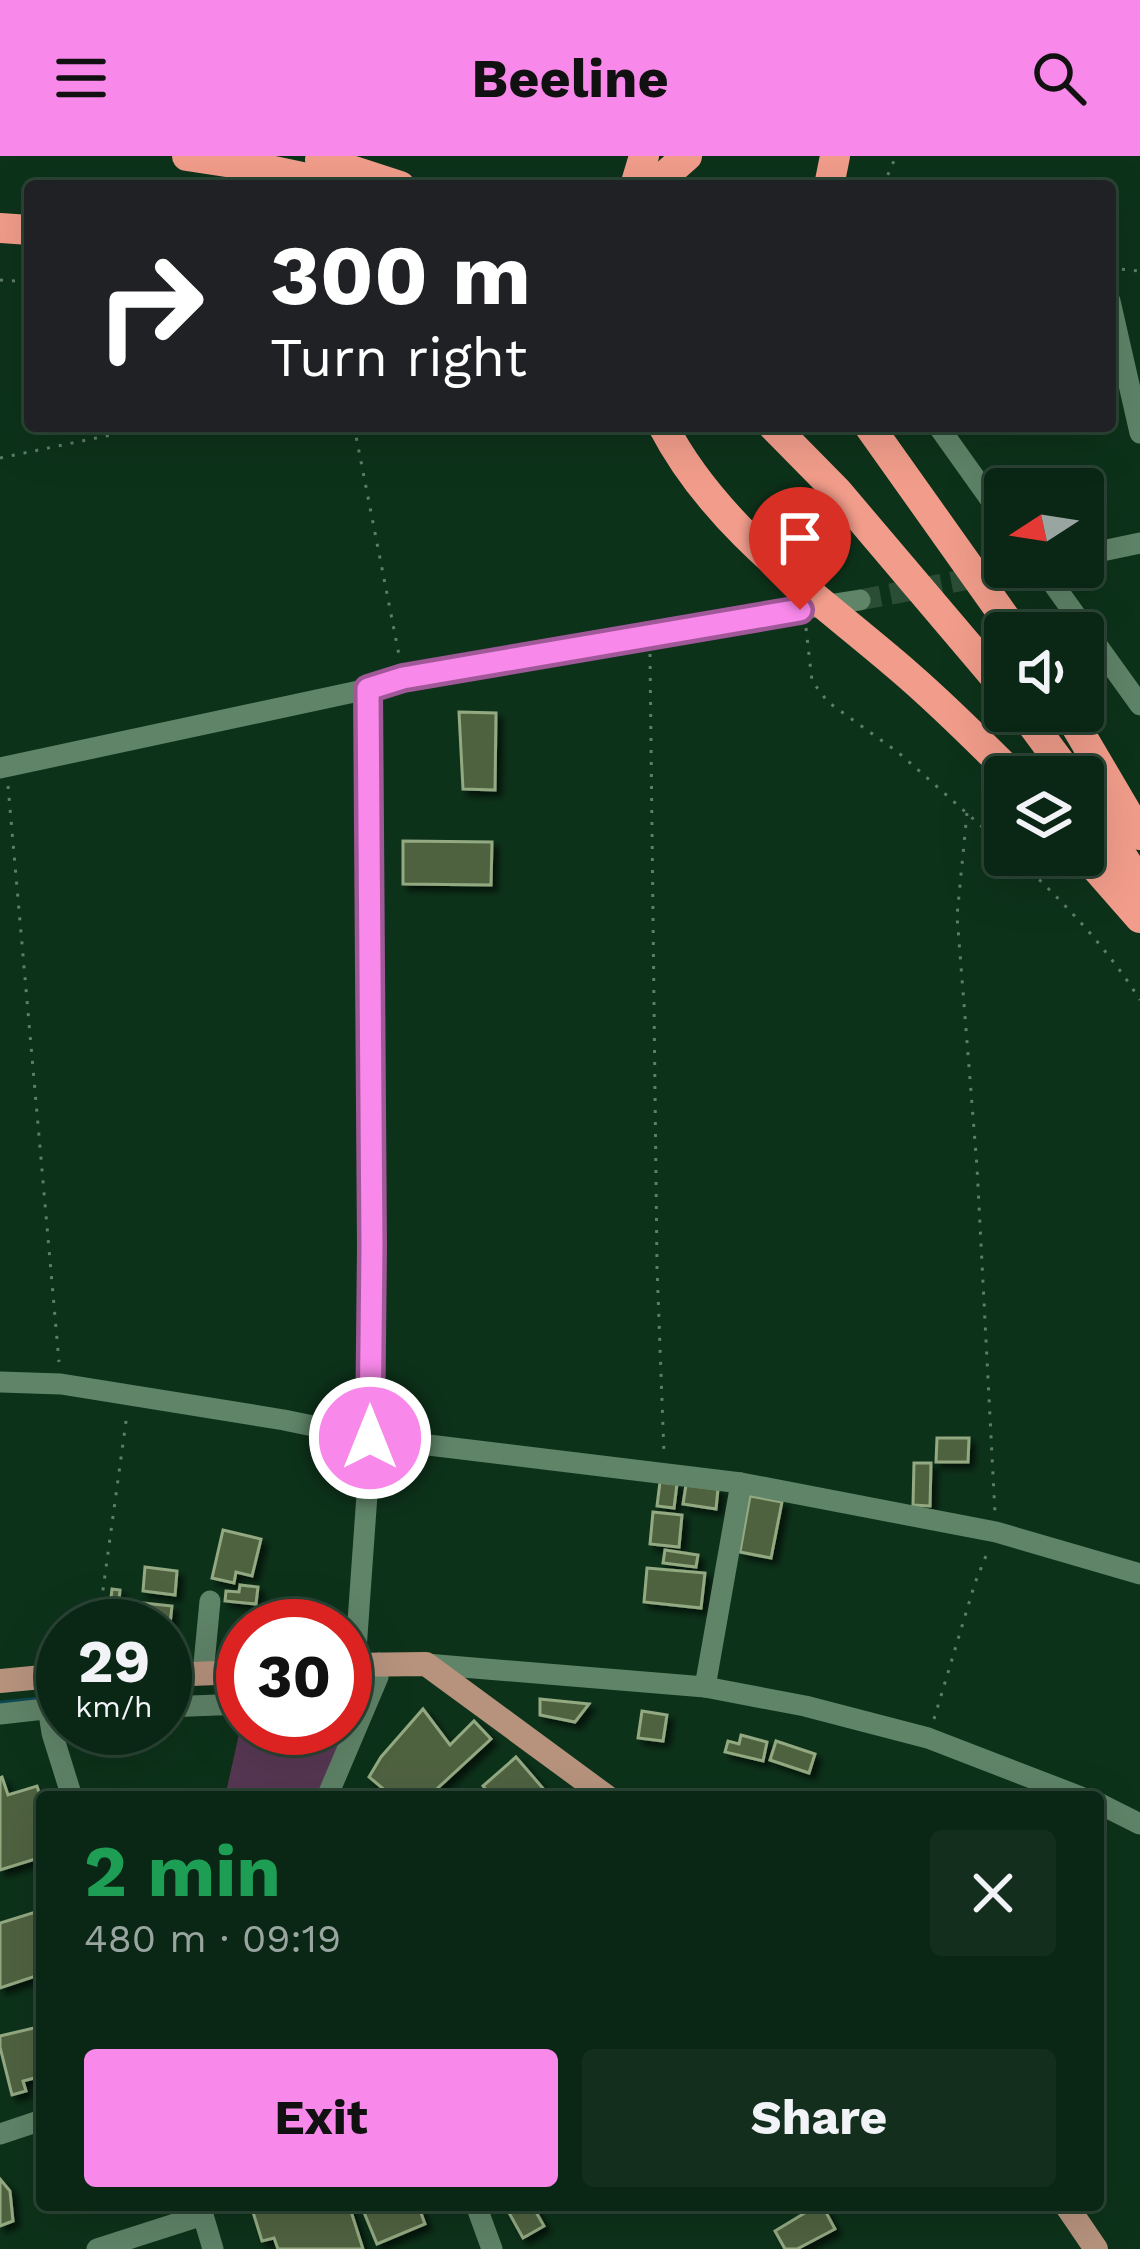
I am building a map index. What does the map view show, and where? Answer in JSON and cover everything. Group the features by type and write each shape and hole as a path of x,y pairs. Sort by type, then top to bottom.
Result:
{"highway":[{"path":"187,156 316,180"},
{"path":"308,156 382,180"},
{"path":"660,180 687,156"},
{"path":"667,432 694,478 718,506 791,578 939,703 993,756"},
{"path":"759,432 892,555"},
{"path":"779,432 836,491 984,664"},
{"path":"873,432 1001,612"},
{"path":"1079,732 1140,835"},
{"path":"1104,827 1140,884"},
{"path":"1103,876 1140,918"}],"main road":[{"path":"372,1664 426,1664 599,1791"},
{"path":"192,1674 216,1673"},
{"path":"0,1682 36,1678"},
{"path":"1070,2211 1096,2249"}],"street":[{"path":"1116,327 1140,433"},
{"path":"942,432 984,491"},
{"path":"1104,551 1140,543"},
{"path":"1056,588 1140,705"},
{"path":"3,767 403,678 860,600"},
{"path":"363,1599 372,1246 368,689"},
{"path":"0,1382 61,1384 370,1438 741,1484 996,1532 1140,1574"},
{"path":"705,1687 741,1484"},
{"path":"203,1674 210,1601"},
{"path":"426,1664 705,1687 805,1706 928,1738 1065,1791"},
{"path":"0,1714 36,1709"},
{"path":"59,1755 70,1791"},
{"path":"330,1791 341,1755"},
{"path":"1104,1807 1140,1824"},
{"path":"0,2134 36,2122"},
{"path":"97,2249 198,2211"},
{"path":"201,2211 213,2249"},
{"path":"478,2211 492,2249"}],"path":[{"path":"0,458 125,432"},
{"path":"355,432 403,678"},
{"path":"800,610 808,634 812,681 828,702 899,753 984,828"},
{"path":"650,633 657,1267 665,1474"},
{"path":"3,767 61,1384"},
{"path":"928,1738 974,1583 996,1532 977,1167 957,916 967,813"},
{"path":"1036,876 1089,933 1140,1000"},
{"path":"102,1599 130,1394"}],"shaded area":[{"path":"234,1755 334,1755 319,1791 227,1788"}],"building":[{"path":"459,712 496,713 495,790 463,789"},
{"path":"403,841 492,842 491,885 403,884"},
{"path":"937,1438 969,1438 968,1462 936,1462"},
{"path":"914,1463 931,1463 930,1506 913,1505"},
{"path":"660,1482 677,1484 674,1508 657,1506"},
{"path":"686,1485 718,1489 716,1509 683,1504"},
{"path":"750,1496 782,1502 771,1558 740,1552"},
{"path":"653,1512 682,1515 679,1547 650,1544"},
{"path":"223,1530 261,1539 252,1576 236,1572 234,1583 212,1578"},
{"path":"665,1550 698,1555 696,1567 663,1563"},
{"path":"145,1567 177,1571 175,1595 143,1591"},
{"path":"647,1568 705,1573 701,1608 644,1602"},
{"path":"240,1585 258,1587 257,1599 225,1599 226,1591 239,1592"},
{"path":"540,1699 589,1704 575,1722 540,1715"},
{"path":"423,1709 450,1745 474,1721 491,1739 435,1791 386,1791 369,1777"},
{"path":"642,1711 667,1715 663,1741 638,1738"},
{"path":"741,1735 767,1742 763,1761 725,1752 728,1741 739,1744"},
{"path":"776,1741 815,1754 809,1773 770,1760"},
{"path":"516,1757 545,1791 487,1791 483,1786"},
{"path":"0,1778 8,1795 37,1786 39,1791 36,1859 0,1870"},
{"path":"36,1912 36,1976 0,1988 0,1923"},
{"path":"36,2027 36,2078 23,2081 26,2091 12,2095 0,2036"},
{"path":"0,2179 10,2191 13,2221 0,2226"},
{"path":"253,2211 351,2211 363,2249 278,2249 274,2238 262,2241"},
{"path":"363,2211 420,2211 425,2224 377,2244"},
{"path":"508,2211 535,2211 544,2226 523,2238"},
{"path":"808,2211 825,2211 835,2229 797,2249 785,2249 775,2231"}],"waterway":[{"path":"0,1703 36,1699"}],"tunnel":[{"path":"860,600 984,576"}],"route":[{"path":"370,1438 368,689 403,678 800,610"}]}
